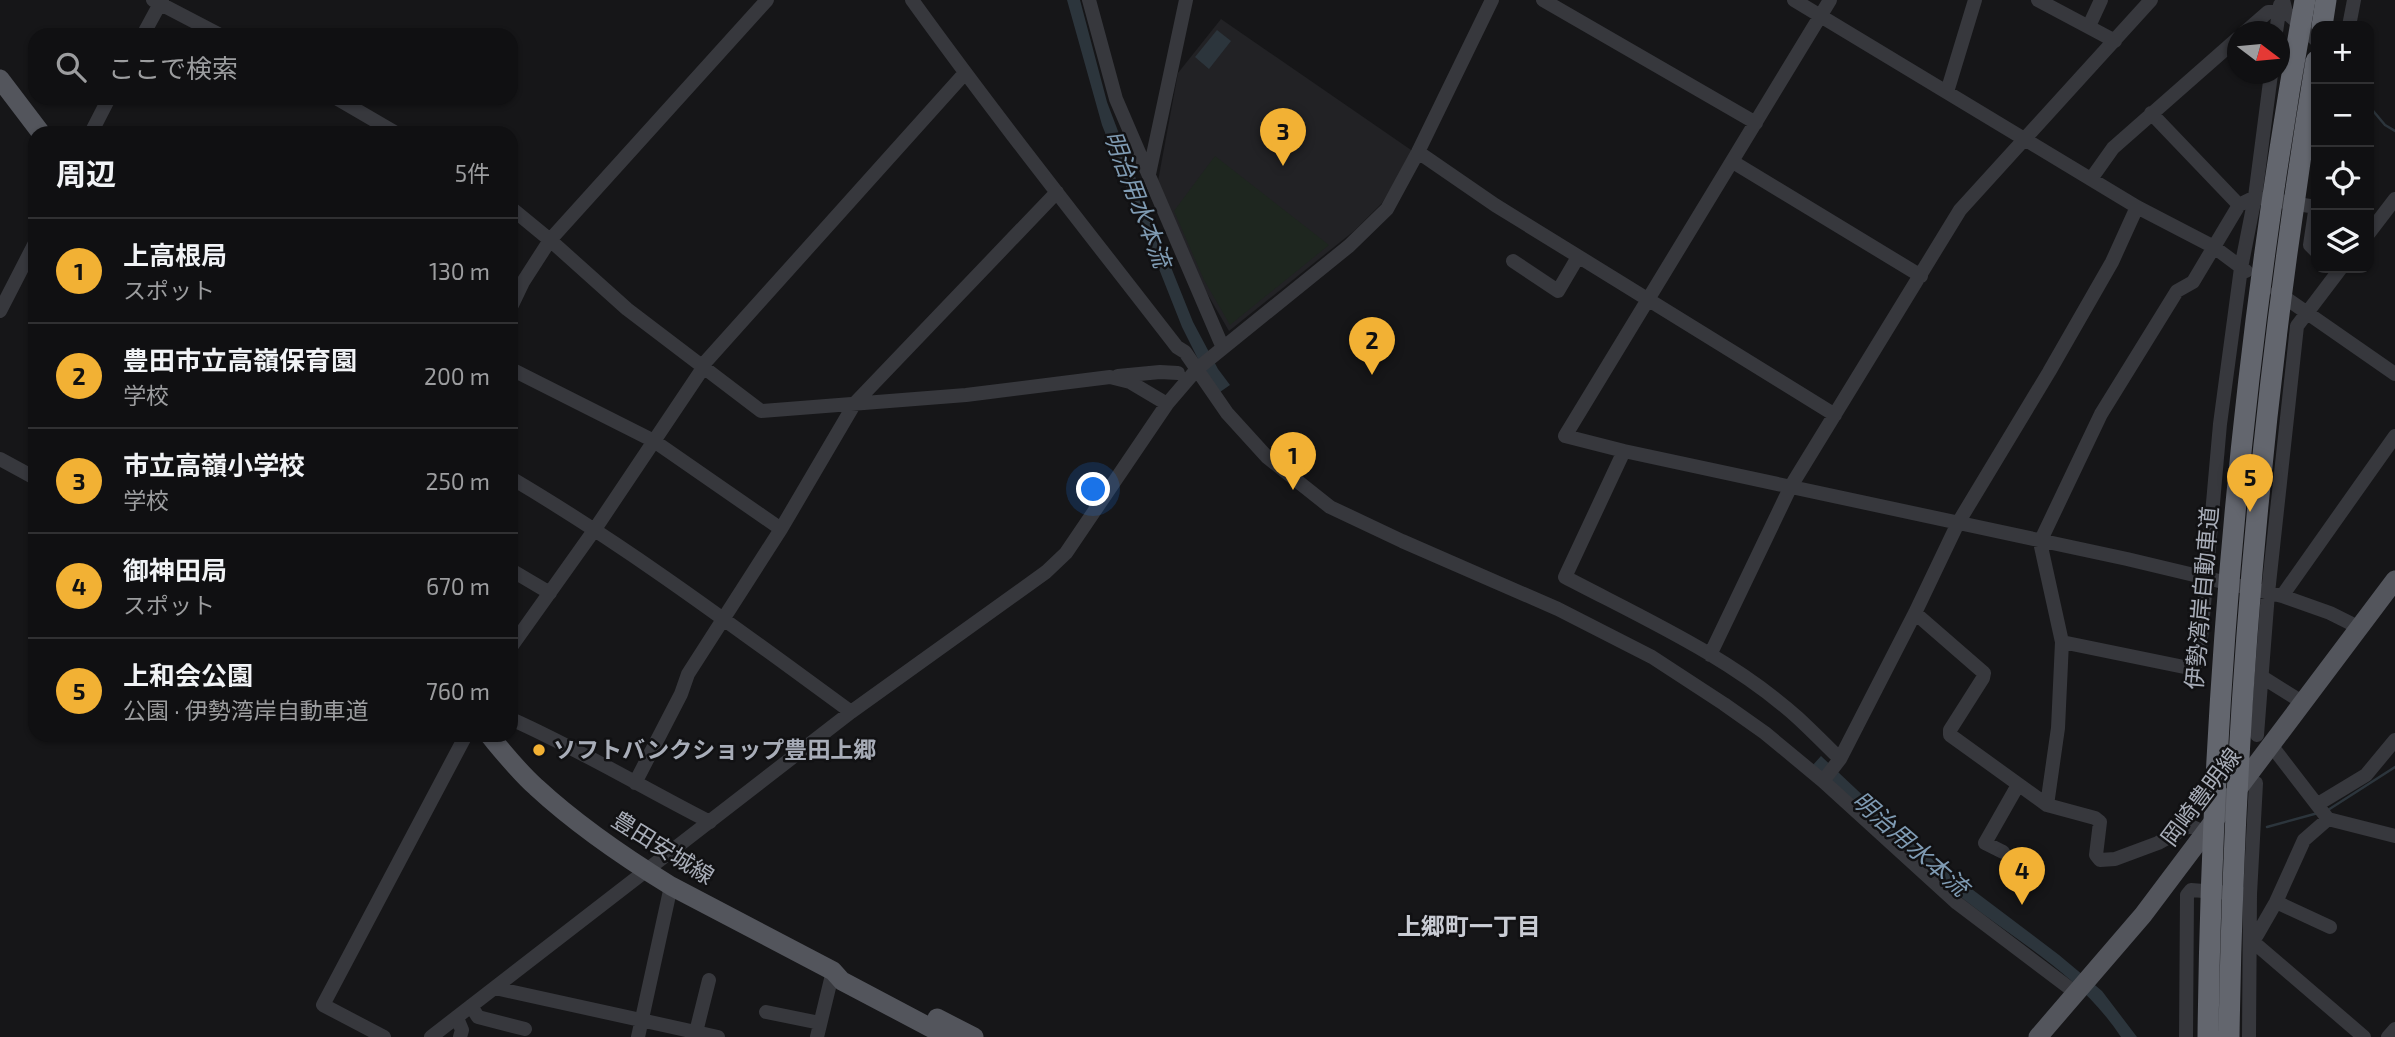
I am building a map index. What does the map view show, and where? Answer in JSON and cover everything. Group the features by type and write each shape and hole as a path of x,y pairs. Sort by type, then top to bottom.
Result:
{"highway":[{"name":"伊勢湾岸自動車道","path":"2208,1037 2215,782 2232,549 2265,250 2283,121 2305,0"},
{"path":"2323,21 2326,0"},
{"name":"伊勢湾岸自動車道","path":"2229,1037 2236,783 2251,565 2275,345 2313,84"}],"main road":[{"path":"0,79 36,126"},
{"name":"岡崎豊明線","path":"2038,1037 2143,915 2206,833 2264,740 2302,702 2395,580"},
{"name":"豊田安城線","path":"495,742 535,786 574,819 646,871 833,971 842,982 948,1037"},
{"name":"豊田安城線","path":"833,971 846,969 974,1037"}],"street":[{"path":"518,292 550,240 767,0"},
{"path":"912,0 965,74 1057,192 1208,360"},
{"path":"1089,0 1116,99 1149,174 1227,413 1267,457 1330,507 1558,609 1652,657 1765,733 1831,771"},
{"path":"1149,174 1186,0"},
{"path":"431,1037 851,712 1046,572 1066,553 1167,404 1208,360 1349,246 1387,209 1418,152 1492,0"},
{"path":"1543,0 1756,123"},
{"path":"1794,0 2137,207 2214,247 2395,374"},
{"path":"1830,0 1565,436 2275,594 2358,627"},
{"path":"1947,92 1975,0"},
{"path":"2038,0 2115,41"},
{"path":"2089,26 2101,0"},
{"path":"1710,655 1791,486 1960,210 2151,0"},
{"path":"2350,21 2354,0"},
{"path":"146,28 158,1 207,28"},
{"path":"2258,21 2281,4 2311,35"},
{"path":"2091,179 2113,148 2227,47"},
{"path":"518,637 595,529 702,368 965,74"},
{"path":"2062,642 2189,668 2199,661 2220,424 2270,84"},
{"path":"95,126 105,105"},
{"path":"348,105 384,126"},
{"path":"2151,113 2239,205"},
{"path":"1418,152 1494,205 1835,415"},
{"path":"1733,162 1921,276"},
{"path":"635,783 681,694 688,674 781,529 855,403 1057,192"},
{"path":"2047,805 2058,728 2062,642 2040,541 2101,414 2176,291 2193,282 2239,205 2255,197 2311,205"},
{"path":"2374,229 2390,215 2395,199"},
{"path":"1831,771 1915,613 1958,523 2106,273 2137,207"},
{"path":"518,214 627,309 761,411 966,395 1110,377 1178,373"},
{"path":"0,311 28,257"},
{"path":"1513,261 1558,291 1578,257"},
{"path":"2336,273 2297,326 2283,448 2275,594 2262,677 2264,740 2328,819 2395,836"},
{"path":"518,373 654,441 781,529"},
{"path":"1110,377 1130,382 1167,404"},
{"path":"2220,424 2283,448"},
{"path":"2275,594 2395,436"},
{"path":"1624,451 1565,577 1648,618 1710,655 1797,716 1831,771 1957,903 2081,987"},
{"path":"0,459 28,474"},
{"path":"518,482 595,529 851,712"},
{"path":"518,574 550,593"},
{"path":"1915,613 1984,673 1950,734 2047,805 2095,818 2100,822 2096,855 2100,860 2115,859 2158,843 2187,827 2206,833"},
{"path":"2262,677 2302,702"},
{"path":"518,722 566,743 710,822"},
{"path":"2318,804 2366,775 2395,740"},
{"path":"384,1037 323,1005 462,742"},
{"path":"2249,1037 2250,894 2256,783"},
{"path":"2003,852 1985,843 2018,785"},
{"path":"2250,940 2257,935 2276,902 2300,846 2328,819"},
{"path":"638,1037 671,886"},
{"path":"2186,1037 2189,892 2250,894"},
{"path":"2276,902 2330,928"},
{"path":"2250,940 2364,1037"},
{"path":"766,1012 819,1030 833,971"},
{"path":"696,1032 709,980"},
{"path":"495,988 718,1037"},
{"path":"471,1006 478,1017 525,1028"},
{"path":"457,1018 462,1030 460,1037"},
{"path":"2388,1037 2395,1029"}],"shaded area":[{"path":"1221,19 1414,152 1382,203 1354,231 1229,331 1201,283 1158,181 1178,73"},
{"path":"1215,156 1329,245 1230,325 1204,280 1174,211"}],"water":[{"name":"明治用水本流","path":"1067,0 1080,0 1107,102 1144,200 1193,322 1218,369 1230,385 1220,392 1200,363 1182,327 1102,125"},
{"path":"1217,30 1231,41 1209,69 1195,57"},
{"name":"明治用水本流","path":"1821,756 1924,853 2059,955 2102,991 2137,1037 2121,1037 2104,1014 2064,975 1952,890 1899,844 1812,766"}],"waterway":[{"path":"2374,112 2385,125 2395,131"},
{"path":"2328,810 2395,767"},
{"path":"2267,827 2318,813"}],"place":[{"name":"市立高嶺小学校","path":"1283,166"},
{"name":"豊田市立高嶺保育園","path":"1372,375"},
{"name":"上高根局","path":"1293,490"},
{"name":"上和会公園","path":"2250,512"},
{"name":"ソフトバンクショップ豊田上郷","path":"539,750"},
{"name":"御神田局","path":"2022,905"}],"district":[{"name":"上郷町一丁目","path":"1469,927"}]}
